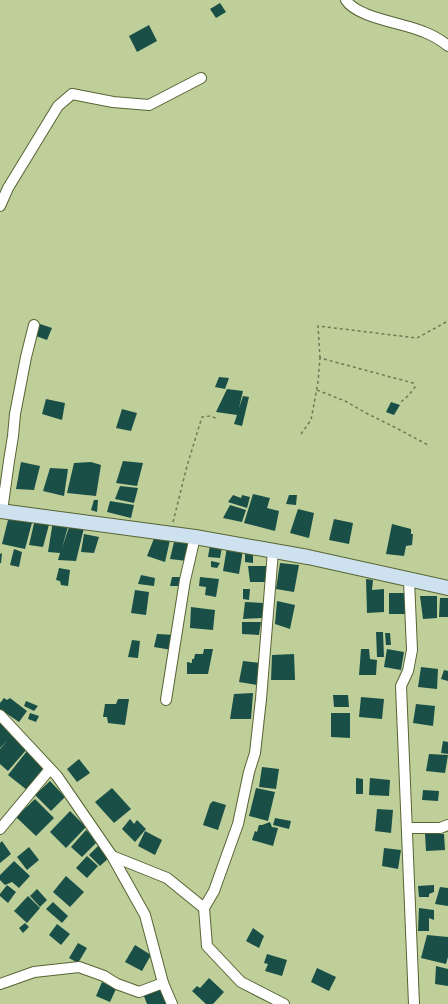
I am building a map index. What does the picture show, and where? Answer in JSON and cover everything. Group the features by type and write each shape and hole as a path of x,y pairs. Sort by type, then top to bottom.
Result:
{"street":[{"path":"346,0 350,6 361,12 424,32 448,46"},
{"path":"0,206 8,188 54,111 72,94 113,102 149,105 201,78"},
{"path":"34,325 15,414 14,436 1,511 195,537 273,551 448,588"},
{"path":"166,700 185,580 195,537"},
{"path":"273,551 255,754 249,772 238,824 214,891 204,908 207,946 241,982 284,1004"},
{"path":"409,580 412,650 408,671 401,686 414,1004"},
{"path":"0,715 57,776 112,856 145,915 163,983 172,1004"},
{"path":"0,829 50,769"},
{"path":"407,828 440,828 448,825"},
{"path":"112,856 167,878 204,908"},
{"path":"0,984 34,972 79,967 104,976 117,984 139,992 163,983"}],"path":[{"path":"301,434 311,420 317,390 320,358 318,326 417,338 448,321"},
{"path":"320,358 413,383 415,387 401,402"},
{"path":"317,390 346,401 364,413 428,445"},
{"path":"169,533 202,417 210,416 218,419"}],"building":[{"path":"220,3 226,12 216,18 210,9"},
{"path":"149,25 157,41 137,52 129,36"},
{"path":"40,324 52,328 47,340 36,336"},
{"path":"219,377 229,378 225,389 215,387"},
{"path":"227,389 243,391 239,408 243,396 249,397 242,426 234,424 237,415 216,412"},
{"path":"46,399 65,403 62,420 42,414"},
{"path":"391,402 400,405 394,415 386,412"},
{"path":"122,409 137,413 131,431 116,428"},
{"path":"123,461 143,463 137,486 116,483"},
{"path":"21,462 40,466 34,490 16,489"},
{"path":"91,462 101,465 96,496 67,493 74,463"},
{"path":"50,468 68,469 64,496 43,491"},
{"path":"120,486 138,488 134,503 115,499"},
{"path":"253,494 270,498 267,508 279,511 275,531 244,523"},
{"path":"233,495 241,498 242,495 250,497 247,508 228,502"},
{"path":"289,495 297,495 296,505 286,504"},
{"path":"94,500 98,500 97,512 91,510"},
{"path":"110,501 134,505 131,518 107,512"},
{"path":"230,505 246,510 242,522 223,518"},
{"path":"298,509 314,513 309,538 290,533"},
{"path":"9,516 33,519 25,549 2,544"},
{"path":"35,519 50,521 43,547 29,545"},
{"path":"334,519 353,523 349,544 329,540"},
{"path":"53,521 69,523 62,548 70,524 84,528 76,561 58,560 60,553 48,552"},
{"path":"392,524 411,529 411,534 413,534 412,545 406,546 404,556 386,554"},
{"path":"84,534 99,537 94,553 81,552"},
{"path":"155,536 170,540 165,562 147,556"},
{"path":"174,542 191,544 187,561 170,559"},
{"path":"210,545 222,547 220,558 208,557"},
{"path":"227,547 243,550 239,574 223,571"},
{"path":"14,549 22,552 19,567 10,565"},
{"path":"245,550 253,551 253,563 245,562"},
{"path":"2,553 1,563 0,563 0,554"},
{"path":"211,561 220,563 217,568 211,567"},
{"path":"280,563 299,565 294,592 276,589"},
{"path":"248,566 268,566 266,582 250,582"},
{"path":"59,568 70,570 68,586 61,585 60,581 56,580"},
{"path":"141,575 155,578 154,586 138,584"},
{"path":"172,577 184,577 183,586 170,586"},
{"path":"200,577 219,579 216,597 205,595 206,587 199,586"},
{"path":"366,579 373,580 372,590 384,589 384,612 367,613"},
{"path":"243,589 250,589 249,600 243,599"},
{"path":"135,590 149,592 146,615 131,613"},
{"path":"389,593 405,593 405,614 389,614"},
{"path":"420,596 437,596 437,618 423,619"},
{"path":"440,598 448,598 448,617 439,617"},
{"path":"277,601 295,605 290,629 275,624"},
{"path":"245,602 264,603 262,618 243,619"},
{"path":"191,607 215,610 213,630 190,628"},
{"path":"242,622 261,622 259,635 242,634"},
{"path":"376,632 383,632 384,657 377,657"},
{"path":"385,633 390,633 391,645 386,645"},
{"path":"157,634 175,635 172,650 154,647"},
{"path":"132,640 140,641 138,658 128,657"},
{"path":"204,649 213,649 208,674 187,674 187,662 192,663 192,659 194,659 195,654 203,654"},
{"path":"361,649 369,649 370,659 377,660 376,675 359,675"},
{"path":"387,649 404,652 401,670 384,667"},
{"path":"294,654 295,680 271,680 272,655"},
{"path":"243,661 260,663 257,685 239,682"},
{"path":"421,667 438,669 437,689 418,687"},
{"path":"444,670 448,671 448,681 441,679"},
{"path":"253,693 251,719 230,719 234,694"},
{"path":"333,695 348,695 349,707 334,707"},
{"path":"361,697 384,699 382,719 359,717"},
{"path":"4,698 7,700 10,698 27,711 19,722 0,709 0,703"},
{"path":"118,699 129,699 125,725 108,723 107,717 103,717 105,704 116,704"},
{"path":"26,701 38,706 34,711 24,706"},
{"path":"416,704 435,706 433,726 413,723"},
{"path":"30,713 39,716 36,722 28,719"},
{"path":"331,713 350,713 350,738 331,737"},
{"path":"0,720 14,733 11,735 27,749 8,771 0,764 0,749 7,741 0,748"},
{"path":"443,741 448,742 448,754 441,753"},
{"path":"27,751 45,767 27,790 8,775"},
{"path":"429,754 448,755 445,773 426,771"},
{"path":"79,759 90,773 77,782 67,769"},
{"path":"262,767 279,769 276,789 259,787"},
{"path":"356,778 363,779 363,794 356,794"},
{"path":"370,778 390,780 389,796 369,795"},
{"path":"50,781 65,797 51,811 35,795"},
{"path":"112,788 131,809 114,823 95,802"},
{"path":"256,788 275,792 268,821 249,816"},
{"path":"423,790 439,791 438,801 422,800"},
{"path":"35,799 54,818 36,836 16,817"},
{"path":"213,801 226,805 218,830 203,825 210,804"},
{"path":"377,809 393,810 391,833 375,831"},
{"path":"70,811 86,827 66,848 50,832"},
{"path":"275,818 291,821 289,829 273,825"},
{"path":"130,819 134,824 137,820 146,829 135,842 122,829"},
{"path":"270,822 272,827 278,828 273,846 252,840 259,825"},
{"path":"86,830 98,841 82,857 71,847"},
{"path":"145,831 162,840 155,855 138,846"},
{"path":"425,834 444,834 445,850 426,851"},
{"path":"2,841 11,854 0,863 0,843"},
{"path":"100,844 112,855 100,866 89,855"},
{"path":"29,847 39,860 27,870 17,857"},
{"path":"384,848 401,850 398,869 382,866"},
{"path":"87,856 98,866 87,878 76,868"},
{"path":"14,861 30,876 19,888 12,882 5,885 0,880 0,875"},
{"path":"66,876 84,892 70,907 53,892"},
{"path":"7,885 16,892 8,903 0,896"},
{"path":"434,885 434,892 429,894 429,897 419,897 418,886"},
{"path":"440,887 448,888 448,906 435,904"},
{"path":"37,889 47,900 40,907 30,896"},
{"path":"28,896 40,908 27,923 14,911"},
{"path":"53,902 68,916 62,923 46,909"},
{"path":"419,908 434,910 434,920 429,918 429,931 418,931"},
{"path":"25,923 29,927 23,933 19,928"},
{"path":"57,924 70,934 61,945 49,935"},
{"path":"253,928 264,936 259,948 246,941"},
{"path":"427,935 448,937 448,957 446,964 421,958"},
{"path":"78,943 87,948 78,963 69,958"},
{"path":"135,945 151,955 142,971 125,962"},
{"path":"267,954 287,960 282,976 265,971 268,964 264,963"},
{"path":"436,966 448,969 448,986 435,984"},
{"path":"317,968 336,977 329,991 311,982"},
{"path":"209,978 224,992 213,1004 206,1004 192,991 197,986 200,988"},
{"path":"102,982 116,989 110,1002 96,996"},
{"path":"161,988 168,1004 147,1004 144,996"}]}
